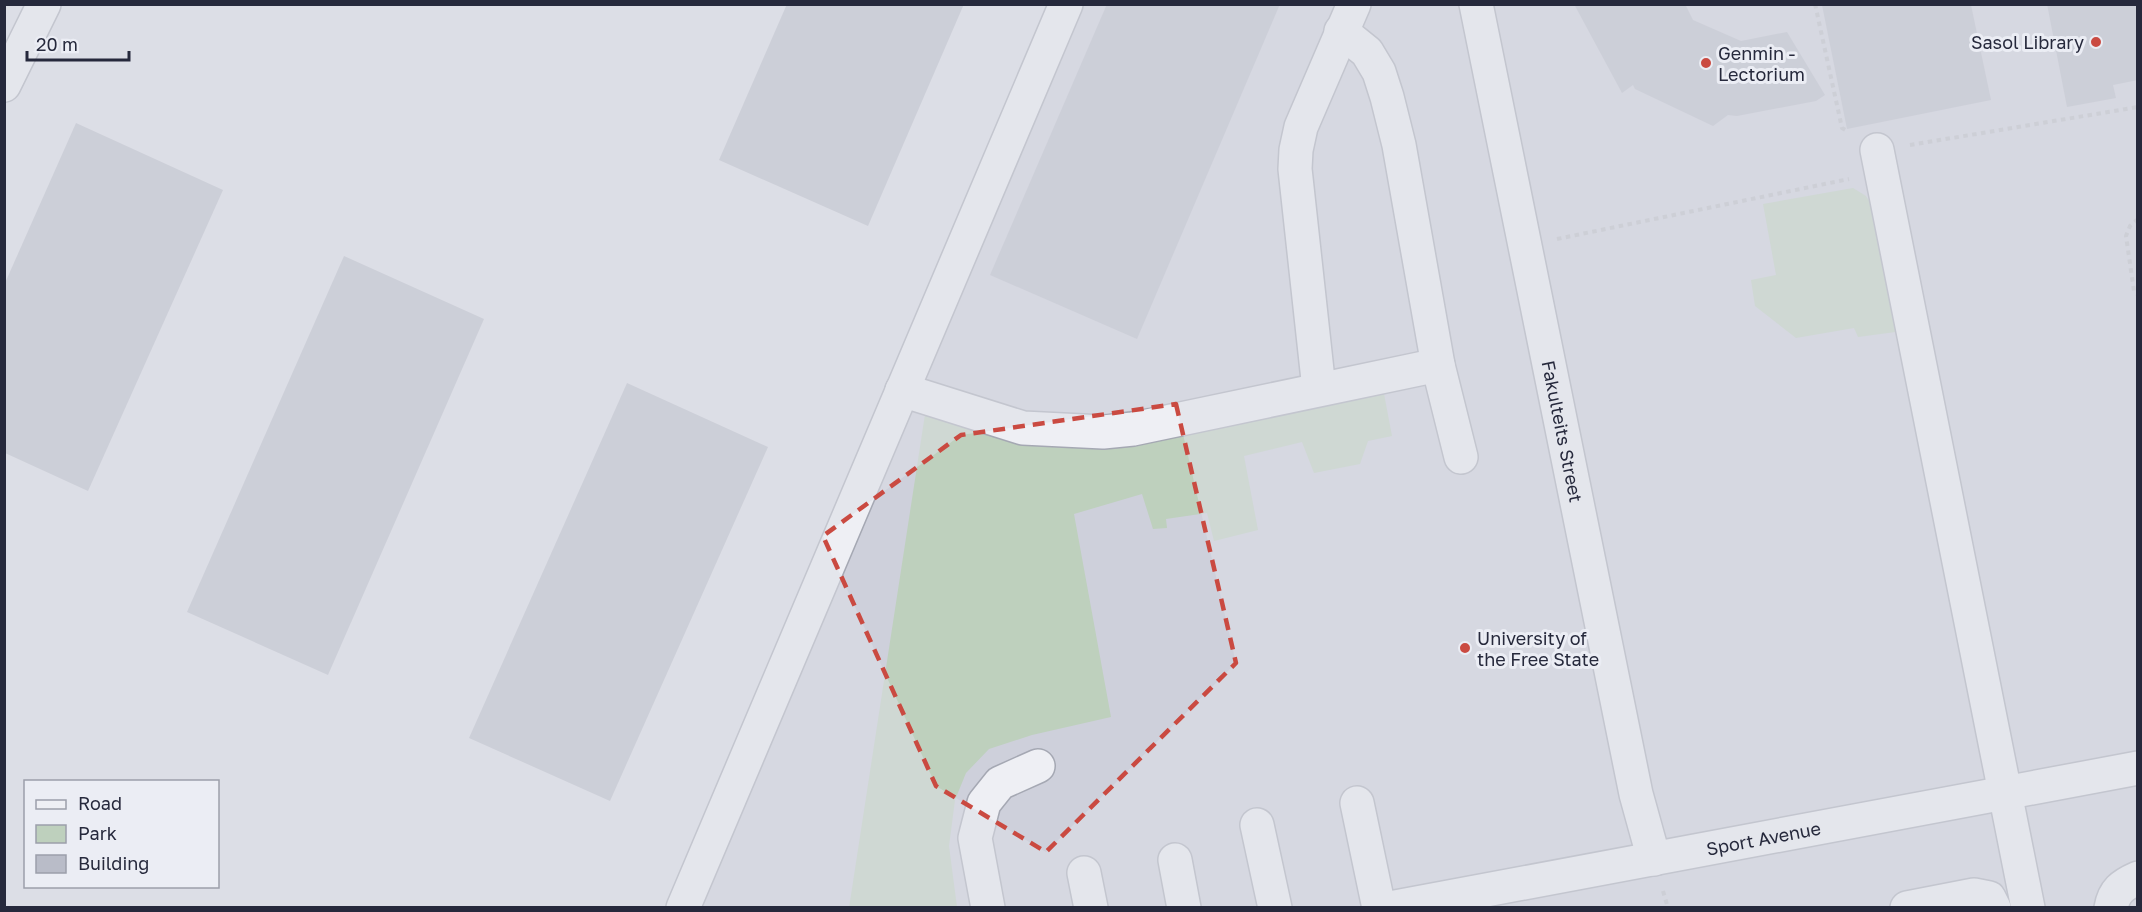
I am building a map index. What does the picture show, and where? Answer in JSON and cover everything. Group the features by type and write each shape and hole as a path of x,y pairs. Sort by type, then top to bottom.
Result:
{"street":[{"path":"4,85 44,4"},
{"path":"683,908 1066,4"},
{"name":"Fakulteits Street","path":"1476,4 1636,794 1654,859"},
{"path":"1319,388 1295,169 1296,150 1301,127 1348,18"},
{"path":"1348,18 1379,72 1387,97 1399,145 1438,365 1461,457"},
{"path":"1879,161 2028,908"},
{"path":"902,390 1023,428 1103,432 1133,429 1319,388 1438,365"},
{"path":"988,908 975,838 984,803 1000,783 1038,766"},
{"name":"Sport Avenue","path":"1390,908 2138,768"},
{"path":"1357,803 1379,908"},
{"path":"1257,825 1275,908"},
{"path":"1174,860 1184,908"},
{"path":"1084,873 1091,908"},
{"path":"2111,908 2113,895 2124,884 2138,878"},
{"path":"1907,908 1974,895 1989,898 1994,908"}],"path":[{"path":"1815,4 1842,128 1879,161"},
{"path":"1523,245 1879,161 2138,107"},
{"path":"2138,219 2130,226 2126,236 2134,291 2138,295"}],"highlighted area":[{"path":"1176,404 1236,663 1046,852 936,786 823,536 961,435"}],"shaded area":[{"name":"University of the Free State","path":"1076,5 2137,5 2137,907 676,908"}],"green space":[{"path":"1853,188 1866,196 1878,215 1903,331 1858,337 1854,328 1796,338 1755,306 1751,280 1776,275 1763,204"},
{"path":"1378,362 1392,436 1368,441 1360,464 1314,473 1302,442 1244,456 1258,530 1214,541 1207,513 1166,519 1167,528 1153,529 1142,494 1074,514 1111,717 1032,735 989,749 966,773 955,800 949,846 957,907 849,908 930,382 1043,416 1118,418"}],"building":[{"path":"787,4 964,4 868,226 719,160"},
{"path":"1107,4 1280,4 1137,339 990,275"},
{"name":"Genmin - Lectorium","path":"1574,4 1685,4 1693,20 1741,41 1787,32 1825,95 1816,101 1737,116 1728,115 1713,126 1635,89 1633,85 1622,93"},
{"name":"Sasol Library","path":"2047,4 2138,4 2138,80 2113,85 2116,98 2067,107"},
{"path":"1822,5 1971,5 1991,100 1847,129"},
{"path":"76,123 223,190 88,491 5,453 5,283"},
{"path":"344,256 484,319 328,675 187,612"},
{"path":"627,383 768,447 610,801 469,738"}],"place":[{"name":"Sasol Library","path":"2096,42"},
{"name":"Genmin - Lectorium","path":"1706,63"},
{"name":"University of the Free State","path":"1465,648"}]}
